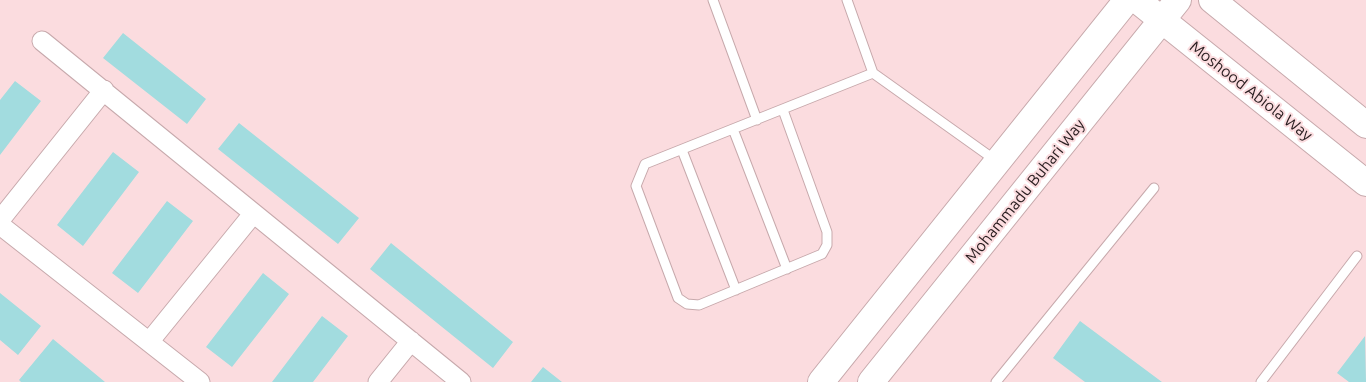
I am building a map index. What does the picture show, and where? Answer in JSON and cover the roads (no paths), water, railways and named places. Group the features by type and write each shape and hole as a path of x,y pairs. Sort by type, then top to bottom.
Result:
{"main road":[{"path":"821,382 1127,0"},
{"name":"Moshood Abiola Way","path":"1137,0 1366,183"},
{"name":"Mohammadu Buhari Way","path":"871,382 1178,0"},
{"path":"1212,0 1366,125"}],"street":[{"path":"42,41 461,382"},
{"path":"0,220 104,90"},
{"path":"149,342 253,214"},
{"path":"0,225 200,382"},
{"path":"378,382 411,341"}],"lane":[{"path":"713,0 757,120"},
{"path":"847,0 873,73 998,162"},
{"path":"783,110 827,232 826,245 822,254 699,305 687,304 678,298 636,186 645,164 873,73"},
{"path":"733,129 787,269"},
{"path":"682,150 736,290"},
{"path":"996,382 1154,188"},
{"path":"1261,382 1357,256"}]}
